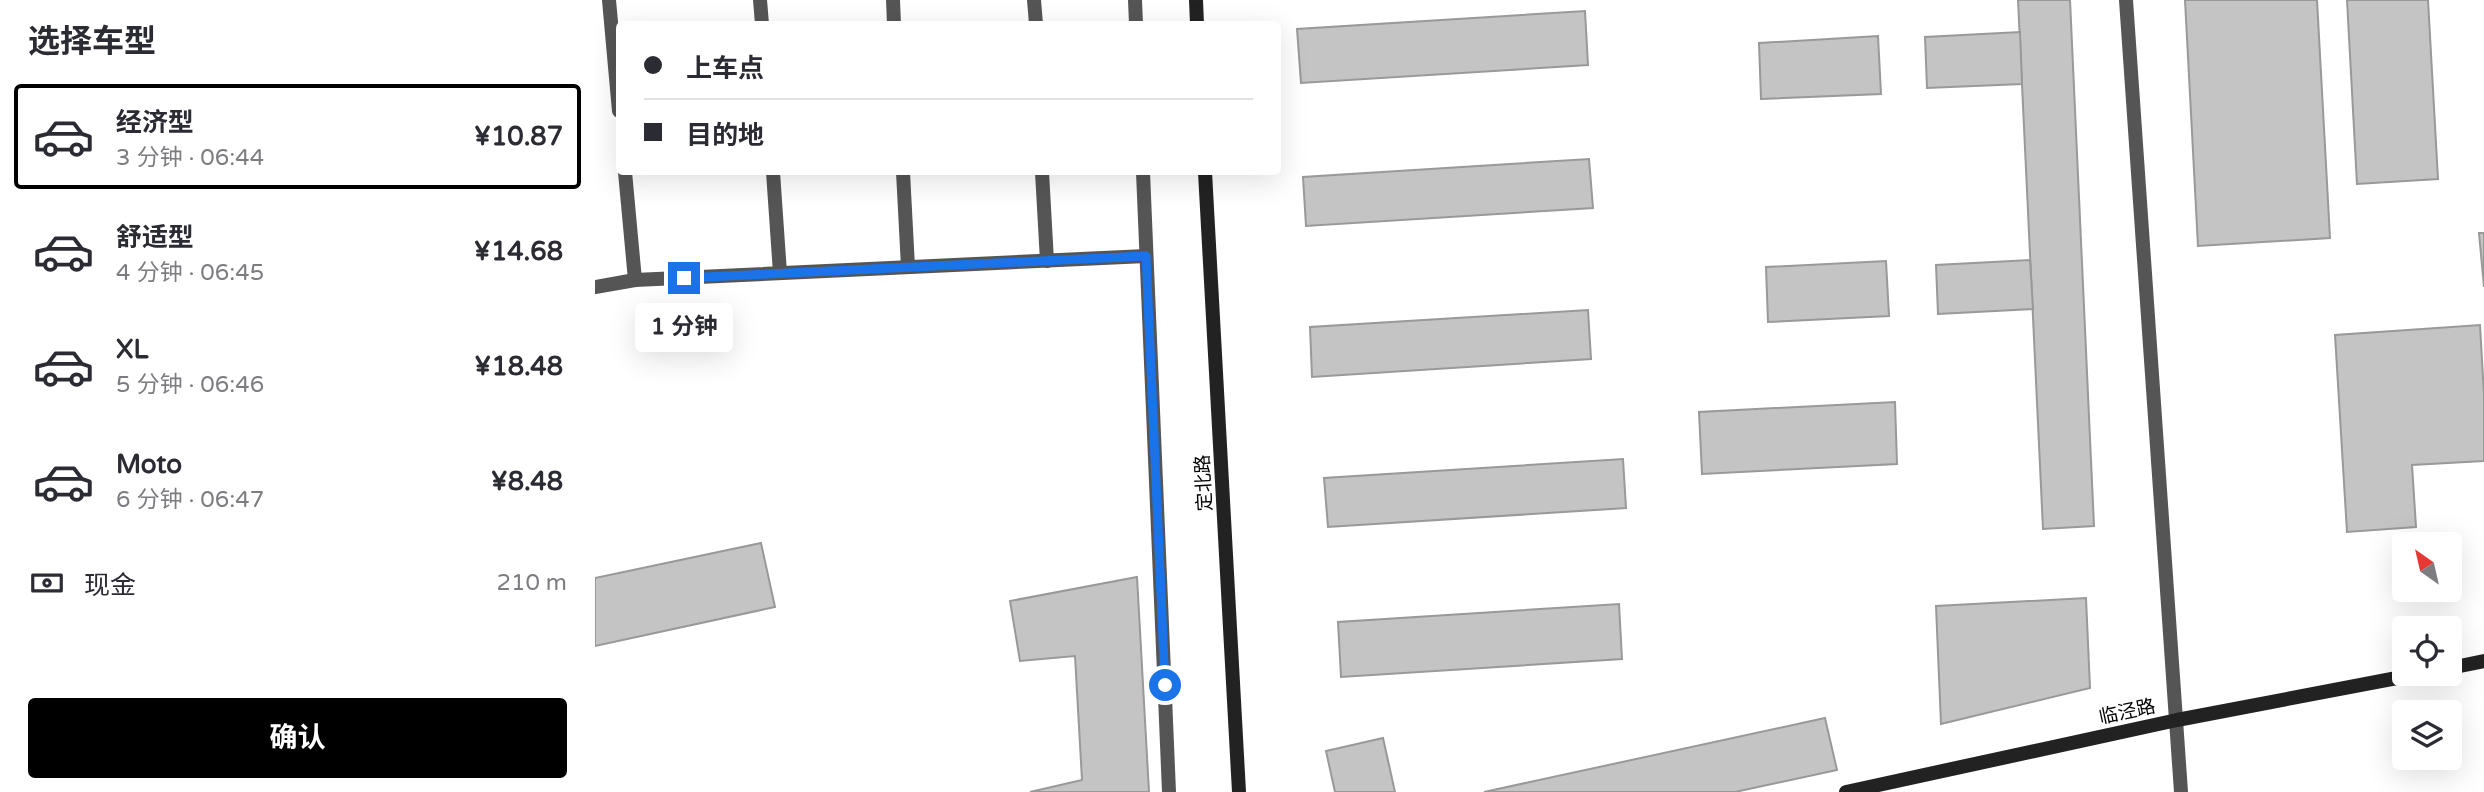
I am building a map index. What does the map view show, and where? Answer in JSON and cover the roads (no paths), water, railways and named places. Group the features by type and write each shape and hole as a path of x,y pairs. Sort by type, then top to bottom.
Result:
{"street":[{"path":"609,0 616,78"},
{"path":"760,0 762,21"},
{"path":"893,0 894,21"},
{"path":"1034,0 1036,21"},
{"path":"1135,0 1136,21"},
{"path":"1196,0 1197,21"},
{"path":"2126,0 2182,792"},
{"path":"625,175 635,280"},
{"path":"773,175 780,274"},
{"path":"903,175 908,267"},
{"path":"1042,175 1047,261"},
{"path":"1143,175 1169,792"},
{"name":"定北路","path":"1205,175 1239,792"},
{"path":"595,287 635,280 1146,256"},
{"path":"2462,666 2484,661"},
{"name":"临泾路","path":"1846,792 2176,720 2392,679"}]}
